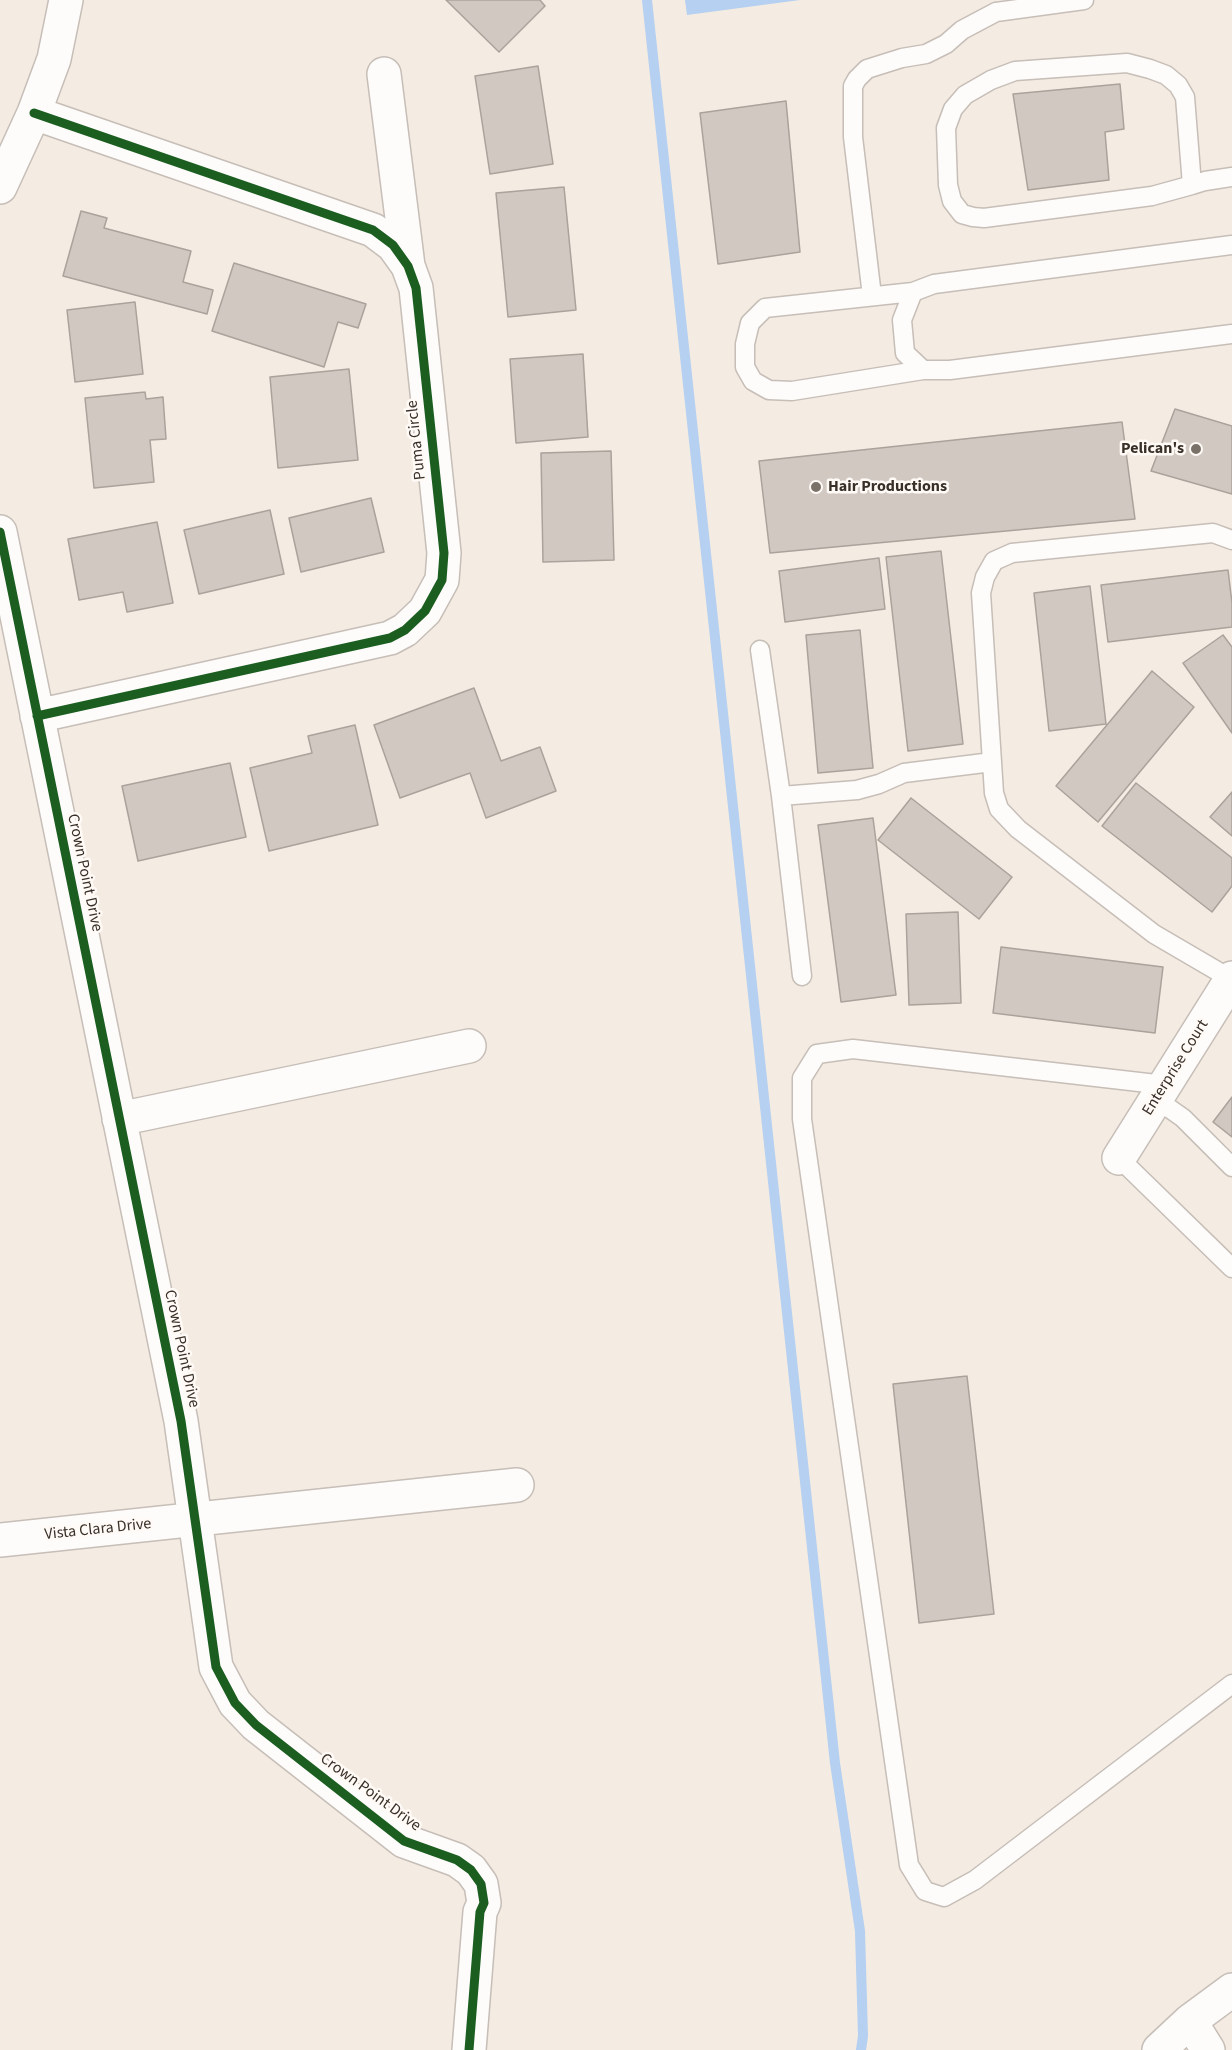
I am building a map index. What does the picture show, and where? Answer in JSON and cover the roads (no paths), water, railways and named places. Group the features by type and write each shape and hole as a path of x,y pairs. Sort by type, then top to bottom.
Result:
{"street":[{"path":"0,187 34,113 54,59 66,0"},
{"name":"Puma Circle","path":"37,716 390,638 405,630 425,611 442,580 444,553 416,288 408,266 384,74"},
{"name":"Puma Circle","path":"34,113 373,230 393,245 408,266"},
{"name":"Crown Point Drive","path":"0,532 181,1421 216,1667 235,1703 256,1725 404,1841 457,1860 471,1870 481,1884 484,1903 480,1912 470,2050"},
{"name":"Enterprise Court","path":"1119,1158 1232,978"},
{"path":"119,1119 469,1046"},
{"path":"196,1520 517,1485"},
{"name":"Vista Clara Drive","path":"0,1540 196,1520"},
{"path":"1159,2050 1190,2020 1232,1989"},
{"path":"1190,2020 1208,2050"}],"lane":[{"path":"981,0 983,19"},
{"path":"872,296 853,137 853,86 857,79 867,69 902,58 926,54 946,44 962,30 996,12 1084,0"},
{"path":"1192,185 1185,97 1178,85 1166,75 1127,63 1015,71 991,80 965,95 953,109 946,128 948,185 952,201 962,214 973,217 984,218 1152,196 1232,177"},
{"path":"1232,245 934,284 913,292 765,308 750,323 745,344 746,367 753,381 770,390 792,391 923,370 950,370 1232,334"},
{"path":"913,292 902,320 905,353 923,370"},
{"path":"1232,540 1213,533 1012,553 994,561 985,577 981,593 994,793 999,809 1018,829 1154,934 1232,978"},
{"path":"760,651 781,796 802,976"},
{"path":"781,796 857,790 904,773 992,762"},
{"path":"1232,1167 1160,1092 853,1048 817,1054 802,1078 802,1119 909,1865 925,1891 944,1897 975,1880 1232,1684"},
{"path":"1119,1158 1232,1268"}],"water":[{"path":"685,0 800,0 687,15"}],"waterway":[{"path":"647,0 835,1763 860,1931 863,2036 861,2050"}],"place":[{"name":"Pelican's","path":"1196,449"},
{"name":"Hair Productions","path":"816,487"}]}
